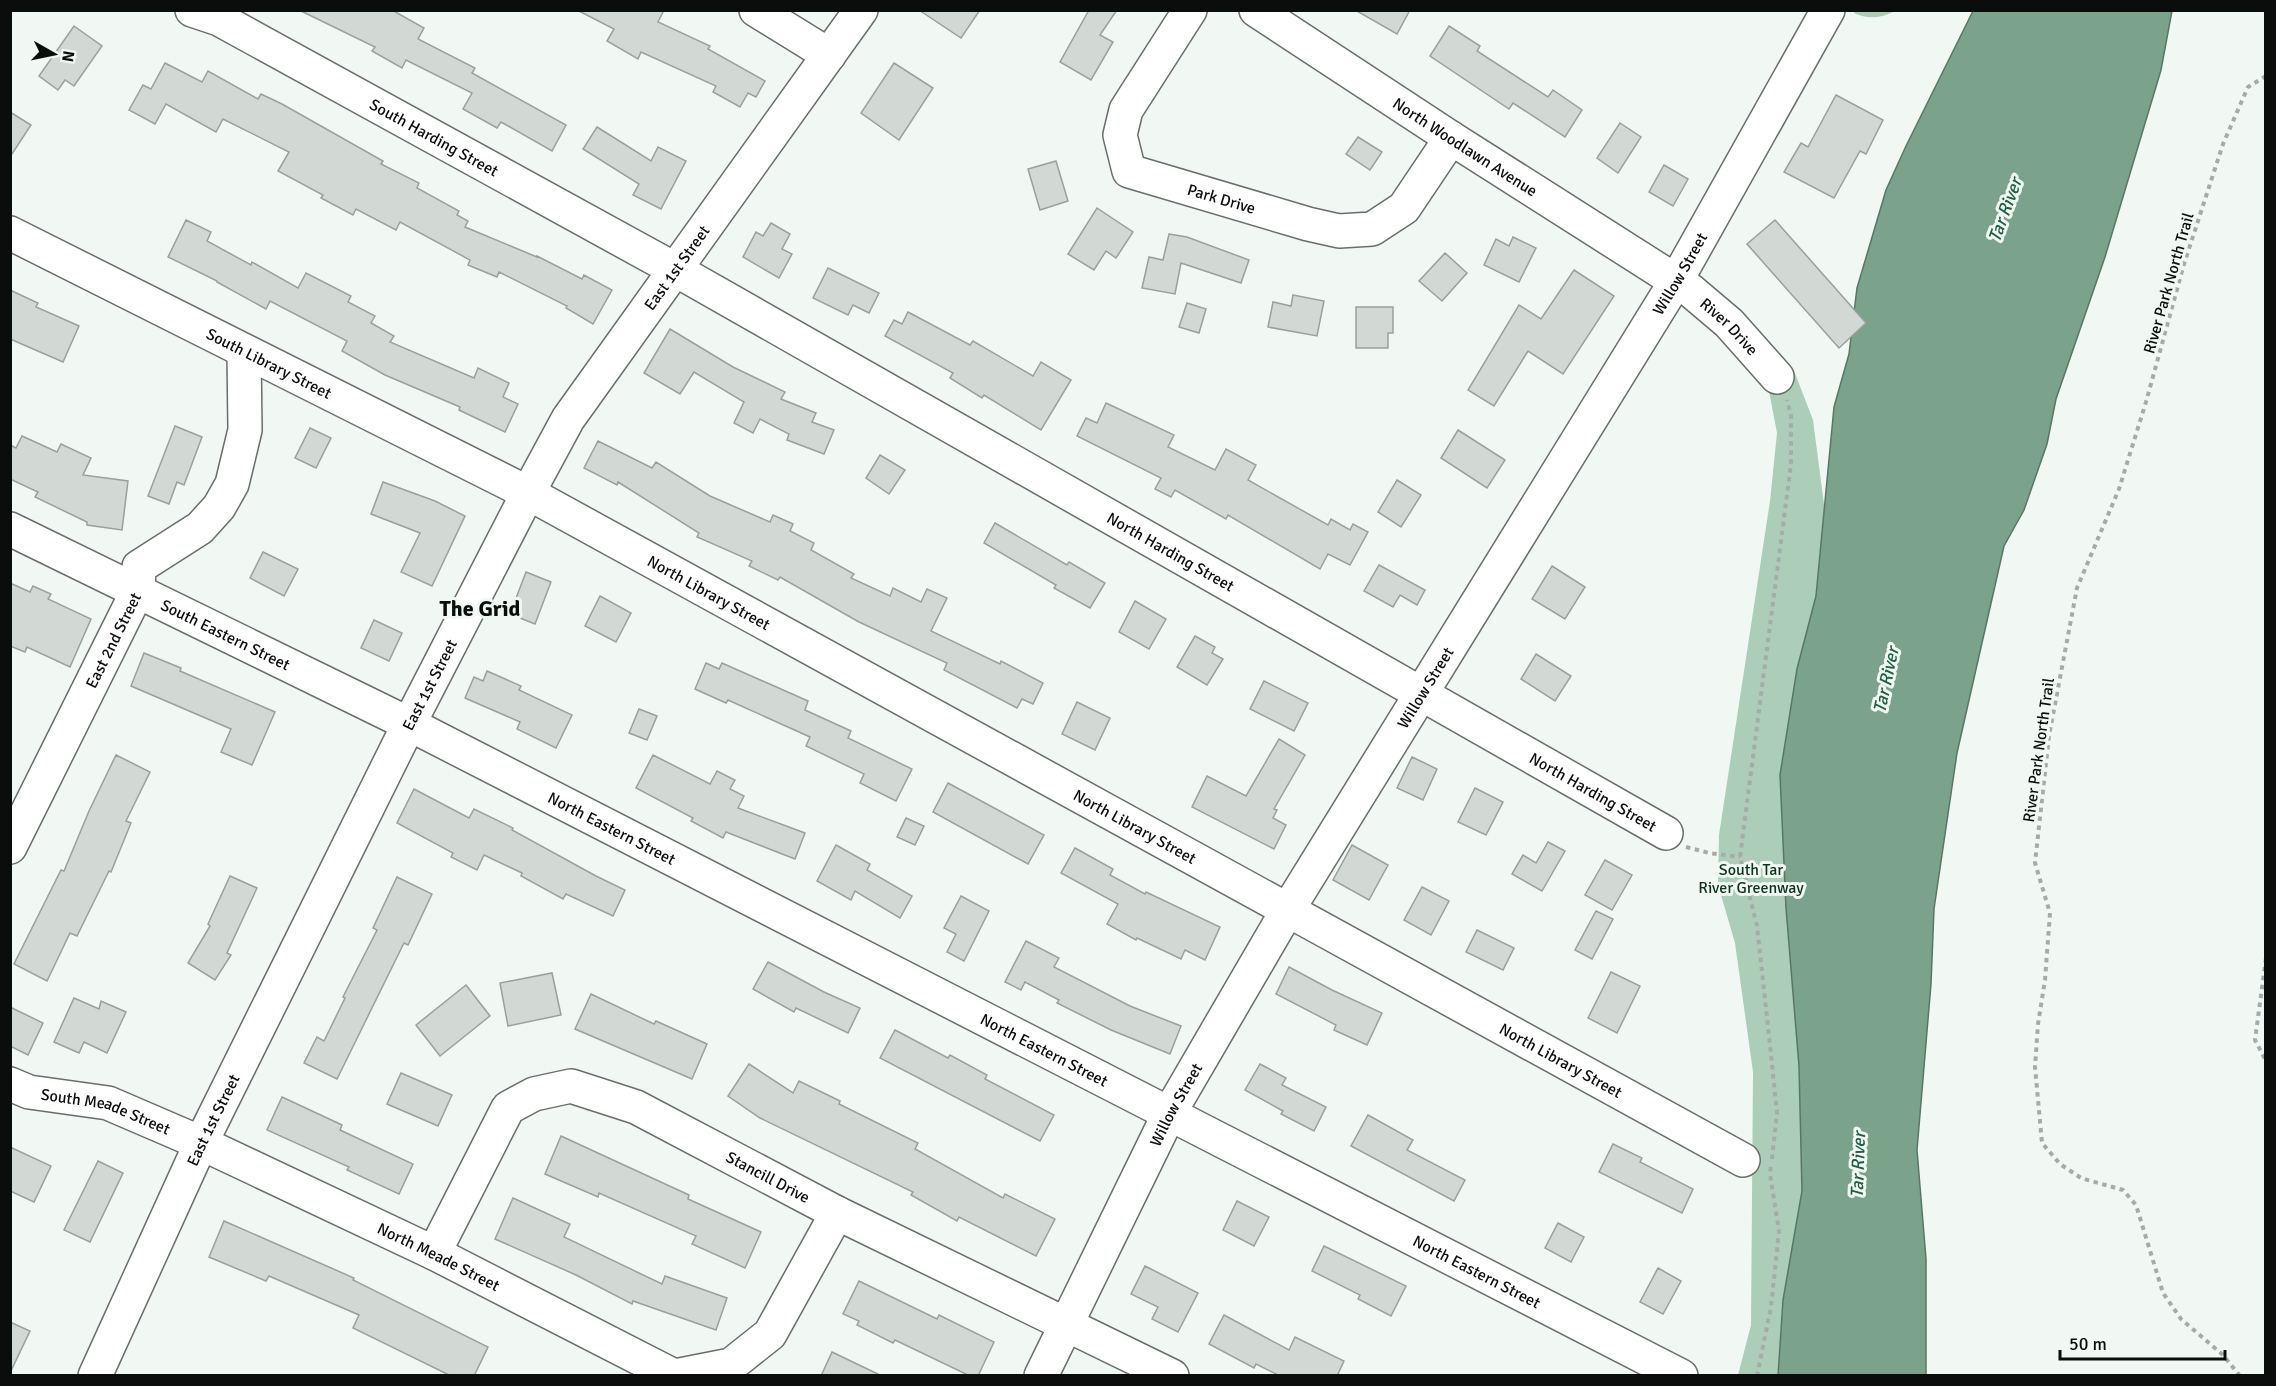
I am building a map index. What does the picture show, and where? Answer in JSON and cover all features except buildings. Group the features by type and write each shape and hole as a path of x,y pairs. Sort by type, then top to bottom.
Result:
{"street":[{"name":"South Harding Street","path":"192,10 230,25 676,270"},
{"path":"756,10 829,55"},
{"name":"East 1st Street","path":"94,1376 201,1143 409,724 568,419 861,10"},
{"name":"Park Drive","path":"1190,10 1126,110 1120,135 1129,171 1308,224 1339,231 1372,229 1404,208 1450,138"},
{"name":"North Woodlawn Avenue","path":"1256,10 1450,138 1676,281"},
{"name":"Willow Street","path":"1041,1376 1170,1112 1287,911 1676,281 1828,10"},
{"name":"South Library Street","path":"10,233 528,493"},
{"name":"North Harding Street","path":"676,270 1666,833"},
{"name":"River Drive","path":"1676,281 1729,323 1777,377"},
{"name":"East 2nd Street","path":"10,847 18,813 138,590 139,567 200,528 219,507 232,484 245,430 244,352"},
{"name":"North Library Street","path":"528,493 1743,1160"},
{"name":"South Eastern Street","path":"10,529 409,724"},
{"name":"North Eastern Street","path":"409,724 1170,1112 1681,1376"},
{"name":"South Meade Street","path":"10,1084 29,1092 108,1103 201,1143"},
{"name":"Stancill Drive","path":"434,1253 508,1108 534,1094 571,1086 636,1107 837,1213 1163,1373"},
{"name":"North Meade Street","path":"201,1143 434,1253 674,1376 731,1365 770,1334 837,1213"}],"path":[{"name":"River Park North Trail","path":"2240,1376 2223,1354 2181,1319 2163,1293 2136,1205 2122,1190 2081,1178 2061,1164 2042,1143 2035,1067 2050,913 2035,863 2049,736 2077,588 2119,489 2184,264 2223,144 2248,87 2265,76"},
{"path":"1757,1376 1771,1307 1779,1231 1770,1174 1777,1113 1757,926 1740,857 1791,465 1791,416 1787,399 1777,377"},
{"path":"1666,833 1684,847 1740,857"},
{"path":"2265,958 2255,1040 2265,1061"}],"green space":[{"path":"1855,10 1895,11 1880,17 1870,17 1854,13"},
{"name":"South Tar River Greenway","path":"1793,368 1813,420 1825,512 1816,596 1797,669 1786,908 1799,1066 1802,1191 1783,1300 1778,1375 1738,1375 1751,1325 1753,1072 1735,943 1718,885 1719,835 1770,501 1777,433 1769,391"}],"water":[{"name":"Tar River","path":"1973,11 2172,11 2161,70 2105,257 2056,399 2047,444 2024,510 2004,546 1957,753 1934,909 1931,984 1917,1150 1926,1259 1926,1375 1778,1376 1783,1300 1802,1191 1799,1066 1786,908 1780,775 1797,669 1816,596 1834,407 1849,354 1857,288 1886,190"}],"district":[{"name":"The Grid","path":"480,608"}]}
